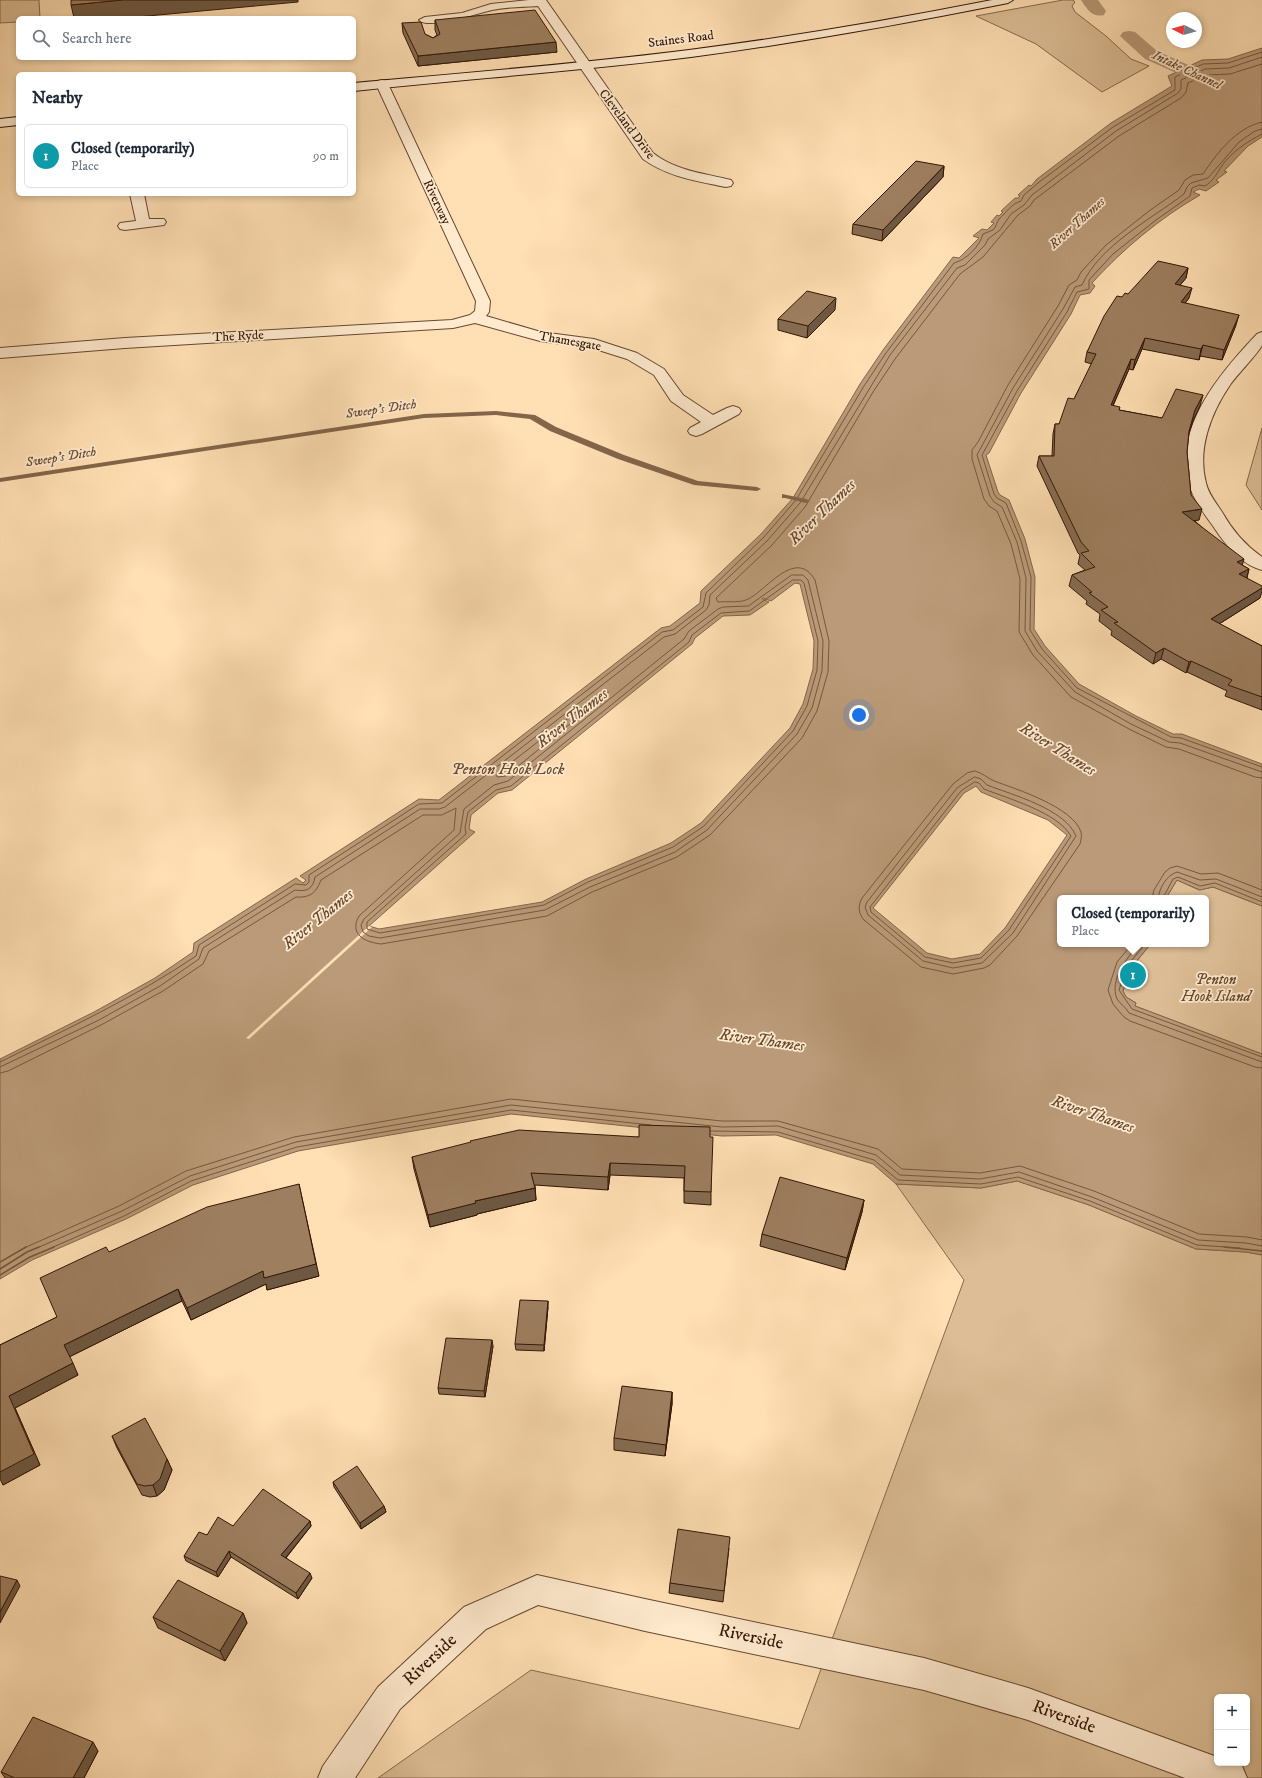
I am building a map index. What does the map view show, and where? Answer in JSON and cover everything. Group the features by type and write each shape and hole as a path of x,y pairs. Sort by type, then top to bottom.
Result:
{"street":[{"name":"Staines Road","path":"356,87 584,65 736,48 908,20 1008,0"},
{"name":"Cleveland Drive","path":"541,1 648,156 658,165 676,172 726,183"},
{"path":"429,32 423,16 463,16 492,7 541,1"},
{"name":"Riverway","path":"382,84 483,301 482,312 475,318"},
{"path":"0,123 16,121"},
{"path":"138,196 143,224"},
{"path":"125,226 159,222"},
{"name":"The Ryde","path":"0,353 125,343 453,324 475,318"},
{"name":"Thamesgate","path":"475,318 540,336 594,344 632,356 659,372 677,398 712,422"},
{"path":"1262,337 1245,355 1217,391 1204,418 1196,441 1195,464 1197,482 1220,524 1231,539 1262,565"},
{"path":"696,431 733,412"},
{"name":"Riverside","path":"335,1778 389,1698 475,1618 537,1590 644,1615 924,1674 1028,1704 1230,1778"}],"green space":[{"path":"0,0 39,0 40,16 16,16 16,22 0,23"},
{"path":"1063,0 1073,0 1075,2 1072,6 1075,12 1106,36 1131,59 1149,66 1102,92 1036,44 976,16"},
{"path":"1262,428 1262,510 1246,485"},
{"name":"Penton Hook Island","path":"1177,880 1199,890 1213,887 1262,906 1262,1054 1135,1006 1136,1003 1126,997 1123,991 1131,968 1148,947 1209,947 1209,895 1168,895"},
{"path":"1017,1181 1089,1205 1196,1249 1246,1252 1262,1255 1262,1778 378,1778 531,1670 799,1729 964,1280 896,1184 981,1188"}],"water":[{"path":"1262,48 1262,137 1248,146 1224,171 1227,172 1216,180 1219,182 1206,191 1199,189 1193,192 1200,195 1156,224 1129,246 1092,283 1095,286 1090,293 1080,295 1071,314 1021,393 989,453 986,455 998,492 1000,495 1009,500 1025,539 1035,577 1034,629 1045,646 1079,684 1136,716 1173,734 1182,734 1262,764 1262,906 1213,887 1200,890 1177,880 1168,895 1057,895 1057,947 1148,947 1131,968 1123,991 1126,997 1136,1003 1135,1006 1262,1054 1262,1255 1246,1252 1196,1249 1089,1205 1017,1181 981,1188 896,1184 873,1164 776,1135 722,1136 511,1114 298,1151 193,1185 126,1219 32,1260 0,1279 0,1059 94,1012 155,978 193,952 194,943 296,878 303,883 306,880 300,876 419,799 439,800 661,628 670,626 700,603 701,591 761,534 793,498 860,384 883,350 953,257 959,258 979,238 973,236 982,229 987,230 994,223 991,222 997,215 999,216 1003,212 1001,211 1015,198 1018,198 1020,196 1018,195 1029,185 1031,186 1037,179 1111,123 1172,86 1168,76 1202,60 1228,59","holes":["795,583 800,584 814,641 813,669 803,704 790,728 701,823 671,843 586,879 542,902 379,929 369,926 475,832 469,829 471,815 498,793 512,790 692,644 695,638 723,616 750,615 769,602 762,599 763,598 771,601","976,786 981,792 1048,820 1067,835 1005,928 980,954 952,959 927,953 873,908 964,793"]}],"pier":[{"path":"369,926 372,927 249,1039 246,1038"}],"building":[{"path":"71,0 122,0 71,5"},
{"path":"535,10 556,42 418,56 402,23 421,22 425,34 433,38 440,34 435,20"},
{"path":"916,161 944,166 883,230 853,224"},
{"path":"1158,261 1188,268 1175,284 1192,288 1181,302 1239,315 1224,350 1203,345 1201,349 1145,338 1135,360 1131,359 1111,405 1120,407 1119,410 1162,418 1176,389 1203,395 1195,410 1189,431 1187,452 1191,495 1202,509 1182,512 1244,559 1237,562 1249,569 1239,574 1262,586 1262,588 1211,619 1262,646 1262,697 1228,685 1232,680 1191,661 1189,662 1164,648 1156,653 1114,623 1118,622 1101,610 1108,607 1089,593 1092,592 1072,575 1095,567 1081,553 1089,551 1081,542 1039,456 1054,456 1055,424 1059,424 1068,398 1074,399 1096,354 1087,352 1104,316 1117,296 1122,297 1125,293 1128,294"},
{"path":"807,291 836,298 808,326 778,319"},
{"path":"639,1125 710,1127 710,1137 713,1137 711,1192 684,1191 685,1166 610,1163 608,1177 531,1173 535,1188 475,1201 476,1203 428,1215 412,1157 471,1142 470,1141 519,1130 639,1137"},
{"path":"780,1177 864,1200 847,1258 762,1234"},
{"path":"299,1184 316,1264 264,1278 263,1271 187,1308 178,1289 64,1345 73,1363 9,1396 34,1454 0,1472 0,1345 57,1317 40,1278 106,1247 109,1252 207,1207"},
{"path":"520,1300 548,1301 544,1345 515,1344"},
{"path":"446,1338 492,1340 484,1391 438,1388"},
{"path":"622,1386 672,1392 666,1445 614,1438"},
{"path":"145,1418 167,1459 160,1479 153,1485 145,1486 137,1484 112,1436"},
{"path":"357,1466 384,1506 360,1523 333,1482"},
{"path":"263,1489 310,1521 281,1555 310,1573 296,1593 229,1551 216,1572 184,1556 199,1532 207,1535 218,1517 233,1526"},
{"path":"678,1529 730,1537 724,1591 670,1583"},
{"path":"0,1576 17,1580 0,1612"},
{"path":"178,1580 243,1613 220,1651 153,1617"},
{"path":"33,1717 93,1742 73,1778 15,1778 1,1772"}],"waterway":[{"name":"Intake Channel","path":"1089,0 1098,11"},
{"name":"Intake Channel","path":"1129,36 1151,55 1225,88"},
{"name":"Sweep's Ditch","path":"0,480 424,416 496,413 532,417 553,429 621,457 697,483 757,489"},
{"name":"Sweep's Ditch","path":"785,496 806,501"}],"place":[{"name":"Closed (temporarily)","path":"1133,975"}],"water label":[{"name":"River Thames","path":"1077,223"},
{"name":"River Thames","path":"822,512"},
{"name":"River Thames","path":"572,718"},
{"name":"River Thames","path":"1058,749"},
{"name":"Penton Hook Lock","path":"508,769"},
{"name":"River Thames","path":"318,919"},
{"name":"River Thames","path":"762,1040"},
{"name":"River Thames","path":"1093,1114"}]}
